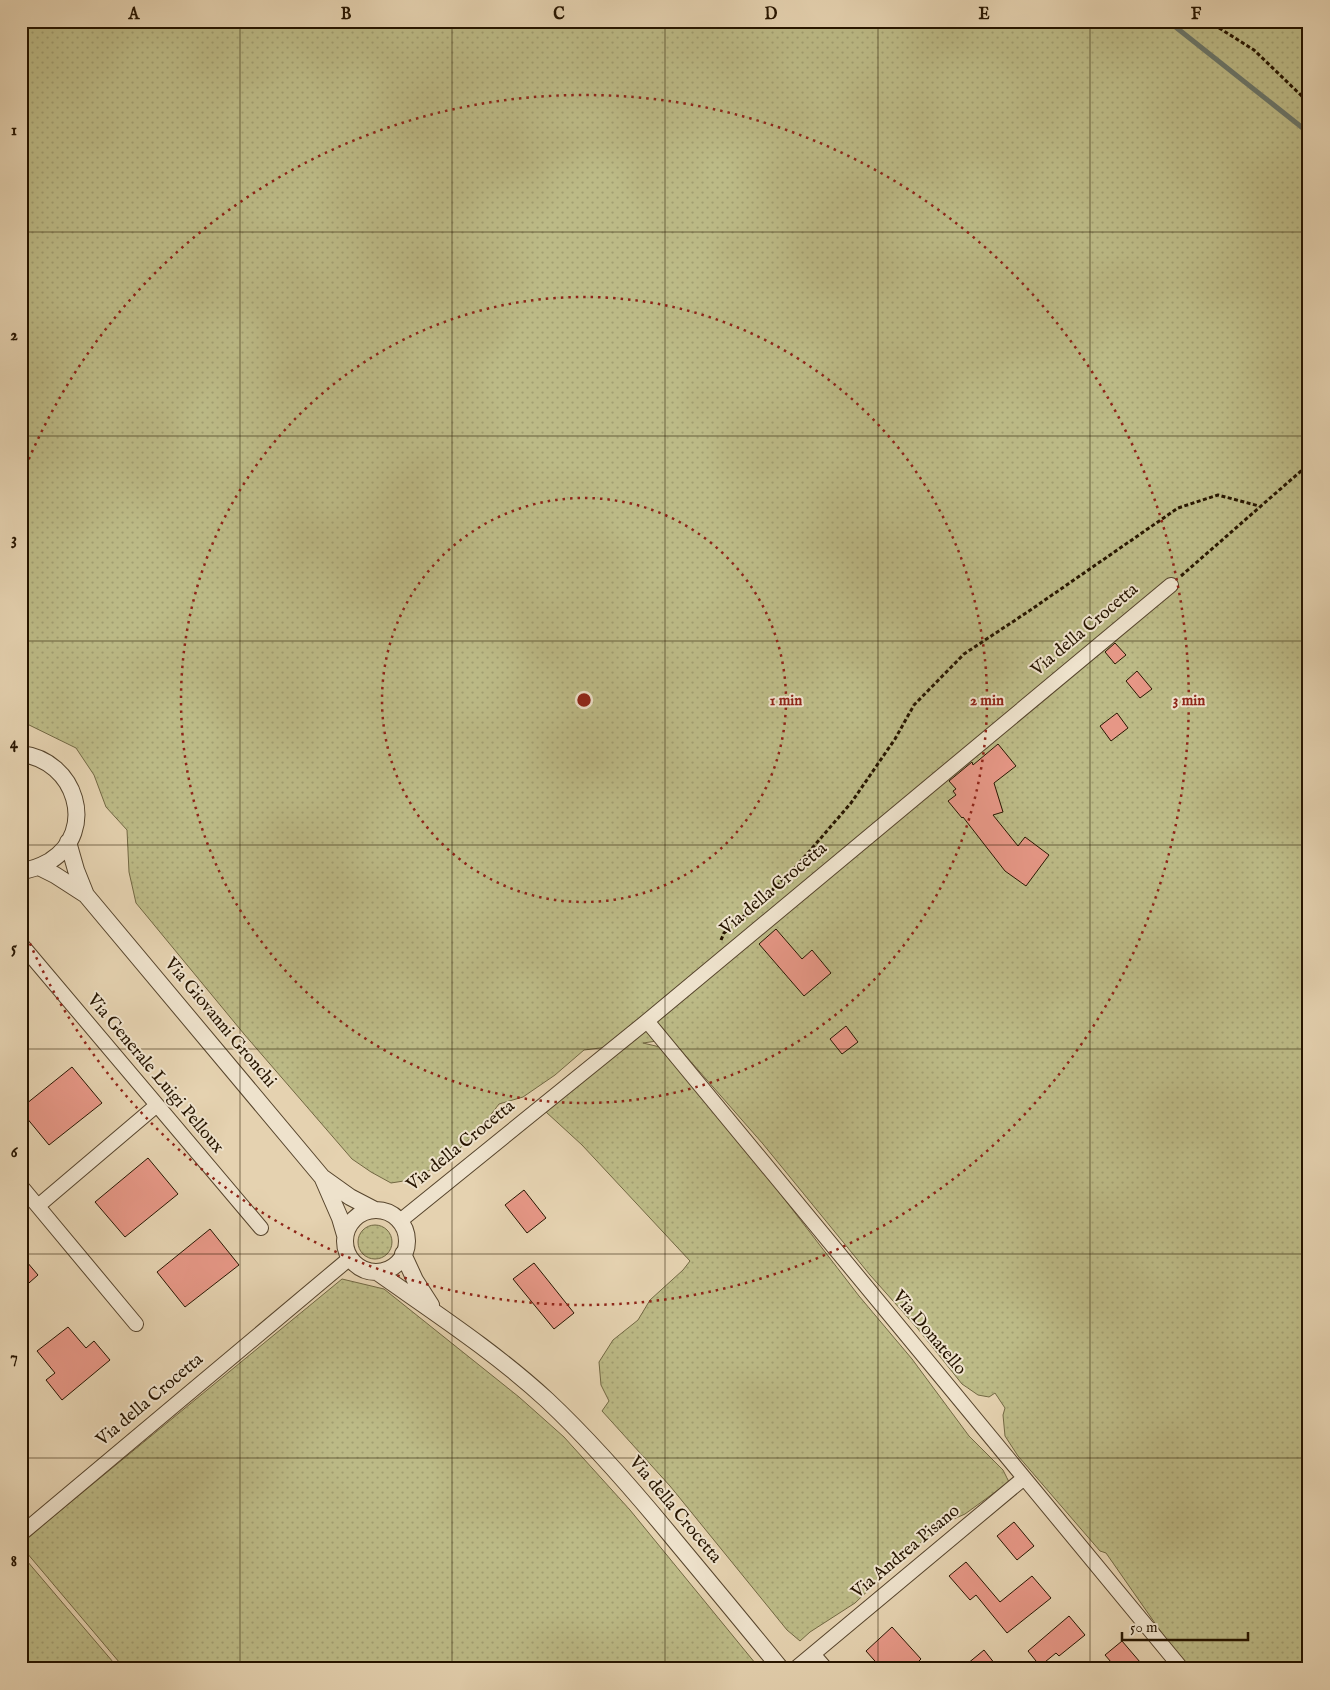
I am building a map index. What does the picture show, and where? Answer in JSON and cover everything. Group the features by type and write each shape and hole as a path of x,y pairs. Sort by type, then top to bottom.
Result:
{"street":[{"name":"Via della Crocetta","path":"400,1221 647,1022 1171,585"},
{"path":"21,754 33,755 49,762 63,774 72,790 76,807 75,825 68,842 56,857 39,867 21,871"},
{"name":"Via Giovanni Gronchi","path":"68,842 86,895 322,1177 350,1197 374,1210"},
{"name":"Via Giovanni Gronchi","path":"39,867 86,895"},
{"name":"Via Generale Luigi Pelloux","path":"21,944 261,1228"},
{"name":"Via Donatello","path":"647,1022 1182,1669"},
{"path":"38,1206 157,1105"},
{"name":"Via Giovanni Gronchi","path":"322,1177 346,1235"},
{"path":"21,1186 136,1324"},
{"path":"374,1210 384,1211 400,1221 406,1237 406,1246 403,1254 393,1267 377,1272 362,1268 350,1258 346,1250 346,1235 348,1227 353,1220 366,1211 374,1210"},
{"name":"Via della Crocetta","path":"403,1254 415,1280 435,1311"},
{"name":"Via della Crocetta","path":"21,1534 350,1258"},
{"name":"Via della Crocetta","path":"377,1272 435,1311 532,1388 593,1446 634,1492 781,1669"},
{"name":"Via Andrea Pisano","path":"795,1669 1024,1478"},
{"path":"813,1654 826,1669"}],"path":[{"path":"1208,21 1254,50 1309,103"},
{"path":"1171,585 1309,464"},
{"path":"720,941 724,932 758,905 795,868 844,811 895,739 914,705 964,654 1029,612 1178,508 1218,495 1259,506"}],"shaded area":[{"path":"21,21 1309,21 1309,1669 1187,1669 1106,1553 1100,1551 1018,1456 1005,1436 1003,1415 1005,1408 995,1393 989,1397 978,1395 962,1384 763,1144 671,1039 643,1043 660,1047 742,1144 859,1296 912,1359 969,1436 1003,1470 1009,1482 965,1514 947,1522 927,1537 855,1603 810,1632 800,1641 787,1630 670,1486 602,1411 609,1401 601,1385 599,1362 613,1340 638,1320 650,1300 683,1270 690,1261 582,1145 546,1112 600,1064 625,1045 584,1050 555,1075 523,1097 499,1104 480,1129 457,1151 432,1169 410,1180 391,1183 352,1159 244,1034 136,903 129,872 127,830 106,807 94,775 76,748 21,721"},
{"path":"375,1225 387,1230 392,1242 387,1254 375,1259 363,1254 358,1242 363,1230"},
{"path":"342,1279 384,1289 519,1397 564,1437 630,1510 760,1669 125,1669 21,1546 21,1543"},
{"path":"21,1554 119,1669 21,1669"}],"building":[{"path":"1115,643 1126,655 1115,664 1105,652"},
{"path":"1137,671 1152,689 1140,698 1126,681"},
{"path":"1117,713 1128,728 1111,741 1100,726"},
{"path":"998,744 1016,766 994,783 1003,812 993,815 1018,846 1025,837 1049,855 1026,886 1005,871 963,817 948,801 956,795 953,791 956,789 949,781 972,762 973,765"},
{"path":"776,929 802,959 812,950 831,973 804,996 759,944"},
{"path":"846,1026 858,1042 842,1054 830,1039"},
{"path":"72,1067 102,1103 49,1145 21,1111 21,1108"},
{"path":"148,1158 178,1194 125,1237 95,1202"},
{"path":"524,1190 546,1218 527,1233 505,1205"},
{"path":"210,1229 239,1265 185,1307 157,1272"},
{"path":"21,1255 38,1275 21,1290"},
{"path":"534,1263 574,1313 554,1329 513,1279"},
{"path":"68,1327 86,1348 94,1341 110,1360 62,1400 46,1380 55,1373 37,1351"},
{"path":"1014,1522 1034,1546 1017,1560 997,1536"},
{"path":"966,1562 1000,1602 1032,1576 1051,1598 1007,1633 976,1595 970,1600 949,1576"},
{"path":"1069,1616 1085,1635 1059,1656 1056,1653 1040,1666 1028,1651"},
{"path":"892,1627 921,1659 911,1669 882,1669 866,1651"},
{"path":"1122,1641 1140,1662 1133,1669 1117,1669 1105,1655"},
{"path":"984,1650 999,1669 961,1669"}],"waterway":[{"path":"1168,21 1309,133"}]}
